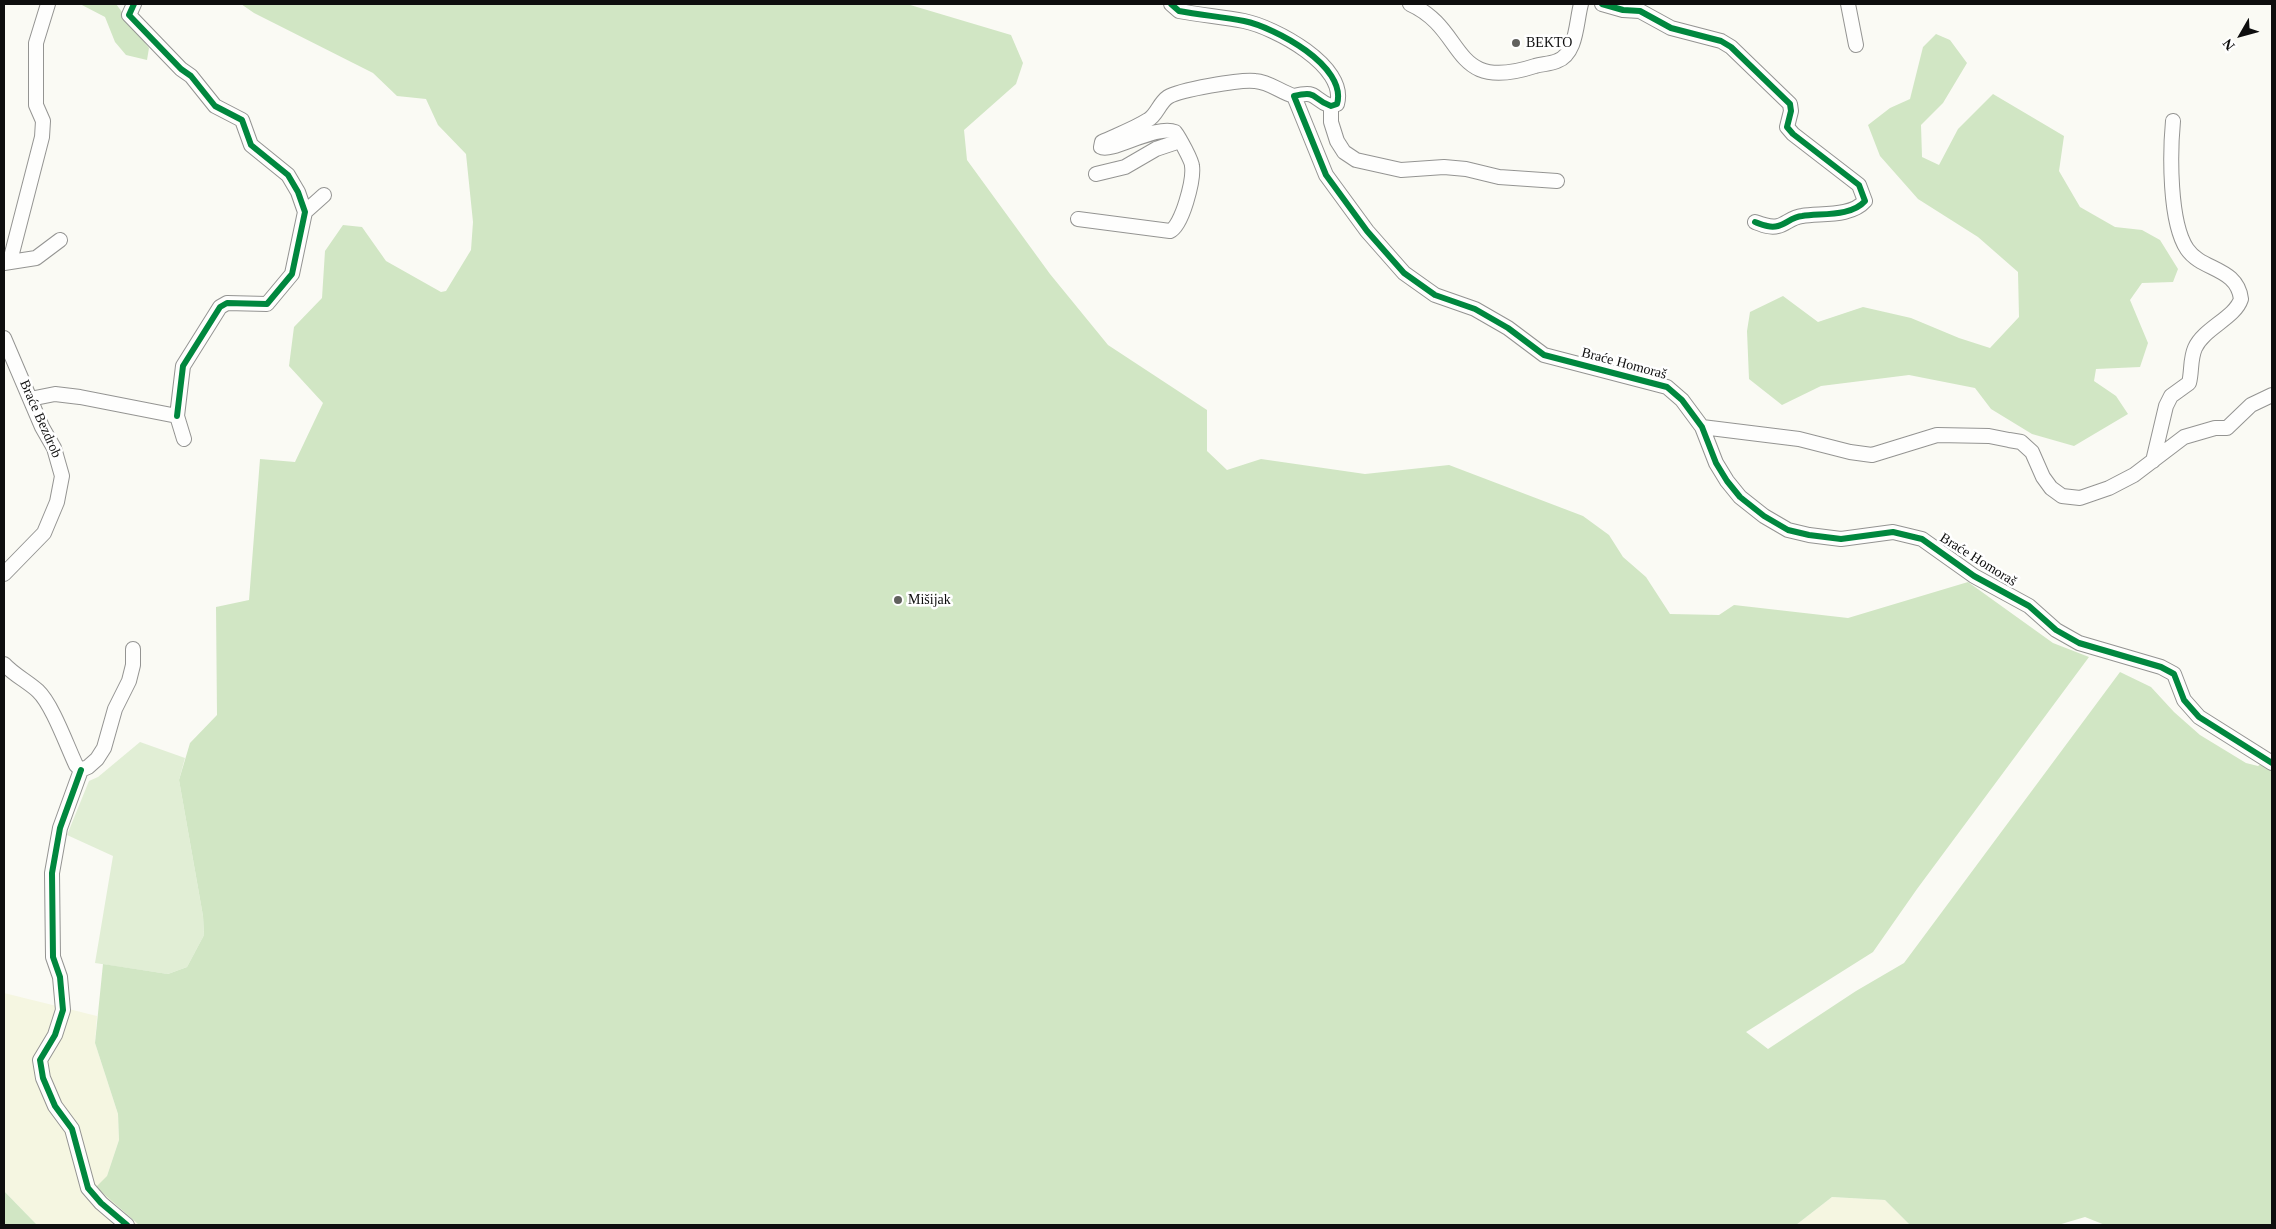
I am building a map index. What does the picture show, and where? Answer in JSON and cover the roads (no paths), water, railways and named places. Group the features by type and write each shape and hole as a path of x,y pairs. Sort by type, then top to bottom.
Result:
{"street":[{"path":"48,4 36,43 36,105 43,121 42,137 7,262 36,258 60,240"},
{"path":"134,4 129,15 181,69 191,76 215,106 242,120 251,144 288,175 298,192 305,212 292,274 267,304 227,303 220,307 183,366 177,416 184,439"},
{"path":"1078,219 1170,231 1175,229 1192,177 1191,158 1175,132 1170,130 1138,137 1106,149 1101,147 1102,142 1148,120 1167,97 1181,91 1198,89 1233,80 1270,84 1294,96 1306,93 1314,94 1323,103 1331,106 1337,104 1339,97 1331,74 1299,46 1245,21 1179,11 1171,4"},
{"path":"1410,4 1422,9 1439,25 1466,61 1474,67 1490,74 1508,74 1544,63 1556,62 1566,57 1572,48 1581,4"},
{"path":"1602,4 1623,10 1640,11 1671,28 1721,41 1732,47 1790,104 1791,111 1787,127 1793,134 1859,185 1865,201 1861,206 1851,210 1789,219 1779,226 1768,227 1755,222"},
{"path":"1848,4 1856,45"},
{"name":"Braće Homoraš","path":"1294,96 1326,174 1367,231 1404,274 1435,295 1475,309 1508,328 1544,355 1667,386 1682,400 1702,427 1716,463 1740,497 1764,516 1788,530 1842,539 1894,532 1922,539 1974,576 2029,606 2056,630 2079,643 2161,667 2174,674 2184,700 2199,717 2272,763"},
{"path":"1331,106 1331,122 1337,141 1344,152 1356,160 1401,170 1444,167 1466,169 1499,177 1557,181"},
{"path":"2153,460 2166,406 2171,396 2189,384 2195,347 2233,311 2241,299 2238,286 2228,275 2196,258 2188,250 2182,239 2172,182 2170,154 2173,121"},
{"path":"1096,174 1125,167 1156,149 1180,141"},
{"path":"305,212 324,195"},
{"name":"Braće Bezdrob","path":"4,338 59,460 62,476 61,487 44,533 4,574"},
{"path":"30,399 55,394 177,416"},
{"path":"1702,427 1799,439 1850,452 1872,455 1937,435 1989,436 2021,442 2032,452 2043,477 2051,488 2062,496 2080,498 2109,488 2134,474 2184,438 2215,428 2227,428 2250,405 2272,395"},
{"path":"126,1225 101,1203 88,1188 72,1128 55,1106 43,1078 40,1060 55,1035 63,1010 60,977 53,957 52,873 60,828 81,770 97,759 104,748 115,708 130,682 134,665 134,649"},
{"path":"4,664 38,692 51,711 76,764 81,770"}],"place":[{"name":"BEKTO","path":"1516,43"},
{"name":"Mišijak","path":"898,600"}]}
